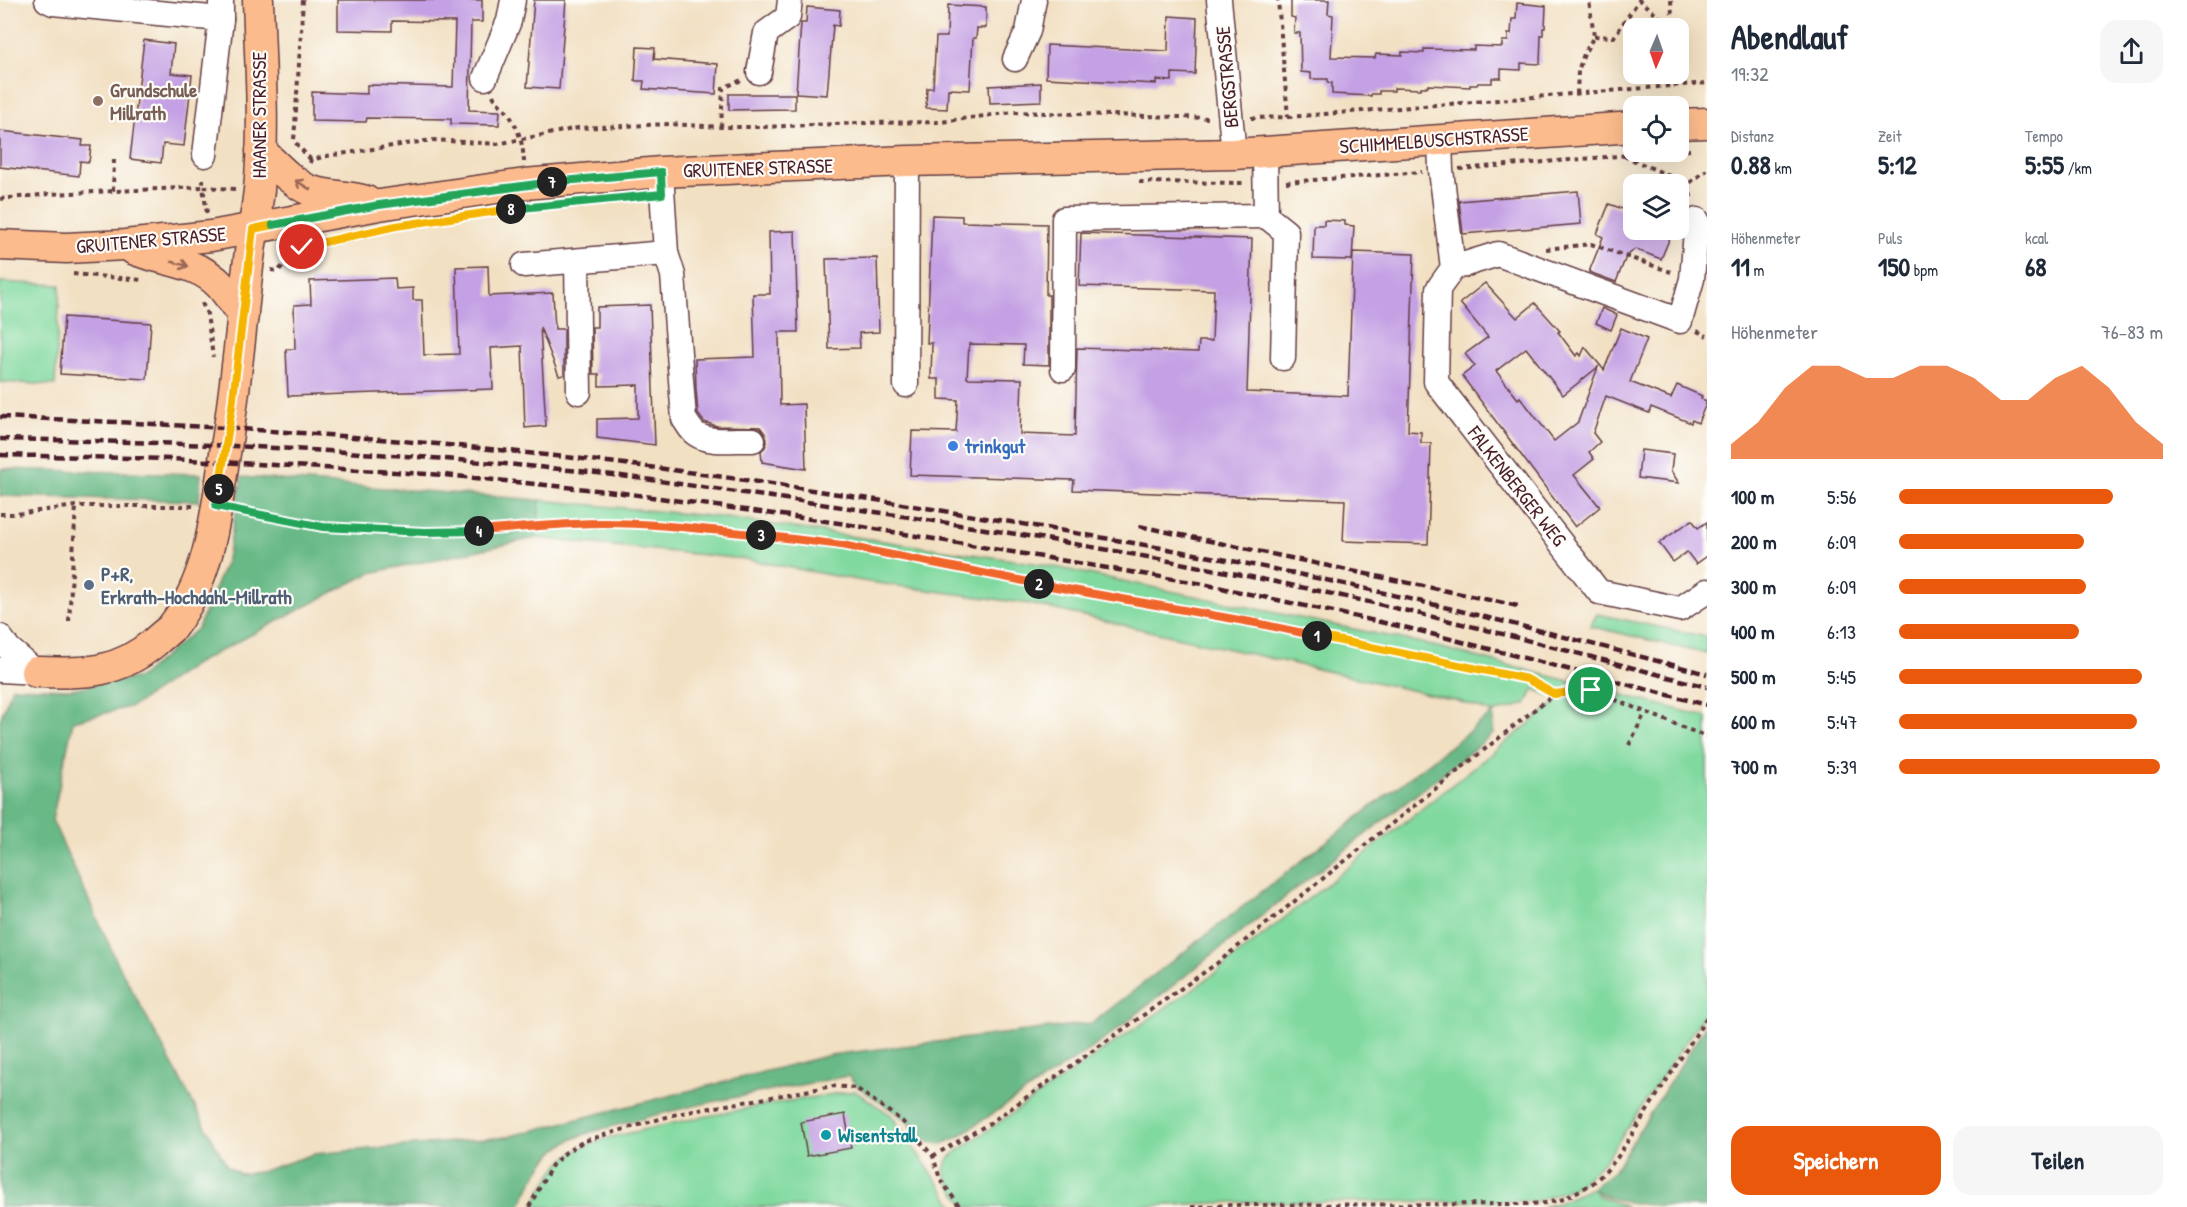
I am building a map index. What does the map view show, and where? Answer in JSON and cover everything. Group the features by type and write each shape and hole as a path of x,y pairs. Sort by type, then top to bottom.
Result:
{"main road":[{"name":"HAANER STRASSE","path":"36,672 83,673 114,667 145,650 170,628 190,600 202,574 232,407 259,190 261,151 258,0"},
{"path":"1689,124 1707,123"},
{"name":"SCHIMMELBUSCHSTRASSE","path":"1234,154 1623,128"},
{"path":"261,151 305,172 309,190 353,196 379,205"},
{"name":"GRUITENER STRASSE","path":"0,245 66,248 125,246 211,236 379,205 525,184 661,172 907,161 1234,154"},
{"path":"125,246 207,274 219,284 243,316"}],"street":[{"path":"47,0 53,3 221,10 205,154"},
{"path":"485,78 509,21 513,0"},
{"path":"759,72 766,33 788,16 790,0"},
{"path":"1015,59 1028,31 1034,0"},
{"name":"BERGSTRASSE","path":"1219,0 1234,154"},
{"path":"1440,140 1441,170 1453,268 1498,254 1680,321 1692,279 1697,220"},
{"path":"1265,153 1266,216"},
{"path":"906,384 907,161"},
{"path":"661,172 666,253 673,275 684,419 690,429 702,437 753,440"},
{"path":"1063,369 1064,219 1266,216 1286,232 1283,358"},
{"path":"524,266 666,253"},
{"path":"577,261 579,392"},
{"name":"FALKENBERGER WEG","path":"1453,268 1438,289 1436,382 1599,592 1680,609 1707,591"},
{"path":"0,637 9,649 36,672"},
{"path":"0,670 36,672"}],"path":[{"path":"303,0 294,141 305,172 327,156 432,140 497,144 578,128 669,123 721,127 941,122 1013,112 1231,119 1288,117 1707,83"},
{"path":"1278,0 1288,117"},
{"path":"1577,94 1578,71 1594,36 1589,0"},
{"path":"1627,18 1639,0 1661,18"},
{"path":"1671,0 1672,18"},
{"path":"1594,36 1614,37 1623,24"},
{"path":"485,78 498,104 508,112 522,140"},
{"path":"721,127 723,88"},
{"path":"0,199 203,187 205,154"},
{"path":"1136,182 1266,183 1623,155"},
{"path":"113,191 114,159"},
{"path":"1639,162 1688,184 1707,170"},
{"path":"302,247 344,238"},
{"path":"1544,249 1591,243 1692,279"},
{"path":"69,273 153,280"},
{"path":"69,621 76,506"},
{"path":"0,514 76,506 216,506 323,527 425,532 607,523 671,526 842,545 1256,623 1527,679 1554,694"},
{"path":"933,1156 990,1123 1216,964 1554,694 1591,690 1707,737"},
{"path":"1629,745 1645,713"},
{"path":"1191,1207 1527,1204 1564,1199 1593,1183 1617,1158 1707,1017"},
{"path":"529,1207 552,1165 566,1152 584,1141 677,1114 833,1086 856,1088 902,1121 933,1156 940,1179 960,1207"}],"green space":[{"path":"0,282 60,285 55,385 0,382"},
{"path":"0,469 201,474 199,501 0,496"},
{"path":"242,477 540,500 536,538 370,573 197,663 133,706 73,721 52,820 117,962 227,1166 240,1174 260,1172 314,1154 507,1137 830,1055 1092,1023 1493,713 1493,734 1101,1042 956,1138 942,1144 928,1142 906,1120 857,1086 848,1076 683,1108 579,1136 564,1144 549,1157 538,1172 520,1207 0,1207 0,720 12,687 71,689 140,677 198,628 227,559"},
{"path":"540,500 719,517 1040,564 1426,644 1707,717 1707,1010 1607,1158 1578,1186 1537,1201 1237,1202 1126,1207 966,1207 949,1184 944,1169 949,1158 1210,977 1559,700 1534,689 1526,704 1493,713 1455,700 1030,604 862,581 744,559 536,538"},
{"path":"1597,614 1707,637 1707,654 1590,626"},
{"path":"1707,1023 1707,1207 1645,1205 1614,1199 1592,1188 1614,1171"},
{"path":"855,1091 891,1115 955,1207 533,1207 547,1181 561,1163 584,1146 594,1142 725,1113"},
{"path":"1592,1188 1599,1196 1627,1207 1542,1207 1558,1203"}],"building":[{"path":"338,0 482,0 482,22 471,22 469,110 500,111 499,125 451,124 451,119 367,118 366,122 312,121 312,92 367,94 367,85 453,87 455,22 392,21 392,31 338,30"},
{"path":"534,0 566,0 559,89 527,87"},
{"path":"1291,0 1329,0 1328,14 1333,15 1331,57 1375,58 1376,54 1424,53 1424,49 1474,50 1474,46 1502,47 1502,41 1508,41 1508,34 1511,34 1512,19 1516,19 1517,3 1546,6 1545,28 1541,35 1540,64 1521,63 1521,70 1501,69 1501,78 1492,78 1492,83 1478,83 1470,87 1428,85 1421,89 1394,88 1394,91 1379,91 1379,94 1371,94 1371,96 1332,94 1332,83 1328,83 1328,79 1311,79 1311,73 1301,72 1300,33 1294,33 1295,18 1291,17"},
{"path":"948,5 986,7 986,28 977,28 976,38 973,38 970,90 948,89 947,109 926,108 927,88 933,88 936,37 947,37"},
{"path":"807,7 840,10 839,26 833,25 827,95 796,93 801,23 806,23"},
{"path":"1169,16 1197,18 1195,74 1172,73 1172,81 1156,80 1156,84 1046,78 1047,45 1168,51"},
{"path":"144,40 174,44 171,73 192,75 184,146 163,144 161,163 130,159"},
{"path":"637,47 655,48 654,59 718,64 716,94 643,89 644,81 635,81"},
{"path":"1041,83 1041,101 990,103 989,86"},
{"path":"729,94 795,94 795,109 729,110"},
{"path":"0,131 83,140 82,146 91,146 89,162 80,161 79,176 0,167"},
{"path":"1578,191 1581,224 1463,234 1459,201"},
{"path":"1609,204 1623,209 1623,240 1669,240 1661,259 1635,249 1626,257 1616,282 1589,272 1603,237 1597,234"},
{"path":"932,215 962,216 962,222 1047,224 1046,295 1049,295 1049,365 1023,364 1024,345 969,344 967,378 1022,379 1020,434 1075,436 1077,348 1198,352 1199,341 1212,341 1214,290 1079,286 1081,233 1252,239 1247,392 1348,396 1353,252 1414,254 1408,431 1421,432 1421,443 1431,443 1428,544 1343,541 1345,500 1073,490 1074,480 910,475 912,431 956,432 958,400 939,399 939,379 931,379 932,343 927,343"},
{"path":"1324,220 1345,221 1345,225 1354,226 1352,260 1313,259 1314,225 1324,225"},
{"path":"795,231 798,332 779,332 780,405 804,404 806,469 762,462 761,451 767,440 760,427 717,426 704,422 698,414 696,389 695,359 755,357 753,294 770,294 769,232"},
{"path":"877,258 879,332 859,333 860,348 829,349 826,259"},
{"path":"488,266 489,296 553,293 555,329 564,329 564,375 559,376 540,327 546,426 525,428 522,346 491,348 493,389 288,396 286,349 295,349 294,305 311,304 310,281 395,278 396,289 413,288 413,300 422,300 424,355 459,354 456,267"},
{"path":"1485,283 1517,318 1535,303 1560,331 1558,332 1576,356 1579,353 1581,356 1585,347 1604,370 1621,328 1647,339 1630,382 1671,398 1677,385 1702,396 1701,399 1707,401 1698,423 1692,420 1691,423 1651,407 1649,413 1606,396 1593,433 1600,442 1589,452 1594,459 1574,475 1600,507 1575,527 1462,376 1475,366 1465,354 1488,337 1460,303","holes":["1526,348 1563,395 1598,367 1578,422 1554,441 1520,397 1518,399 1496,371"]},
{"path":"650,305 655,445 597,438 597,419 638,418 638,385 599,386 599,374 593,374 592,327 597,327 597,307"},
{"path":"1602,308 1617,315 1611,330 1596,323"},
{"path":"64,317 151,323 147,379 60,374"},
{"path":"1641,450 1673,454 1671,471 1679,483 1638,478"},
{"path":"1692,520 1698,528 1707,522 1707,556 1696,564 1687,552 1673,562 1659,543"},
{"name":"Wisentstall","path":"845,1114 851,1148 807,1156 801,1122"}],"railway":[{"path":"0,417 342,436 606,462 787,486 1095,536 1293,573 1449,608 1707,674"},
{"path":"0,439 269,448 471,461 629,477 859,510 1018,534 1176,562 1334,594 1523,639 1707,687"},
{"path":"0,455 171,459 445,475 616,492 839,523 1203,584 1408,628 1707,705"},
{"path":"1139,526 1518,606"}],"place":[{"name":"Grundschule Millrath","path":"98,101"},
{"name":"trinkgut","path":"953,446"},
{"name":"P+R, Erkrath-Hochdahl-Millrath","path":"89,585"},
{"name":"Wisentstall","path":"826,1135"}],"route":[{"path":"302,247 396,226 491,211 662,194 661,172 525,184 379,205 253,229 232,407 216,506 323,527 465,532 607,523 671,526 842,545 1256,623 1527,679 1554,694 1591,690"}]}
